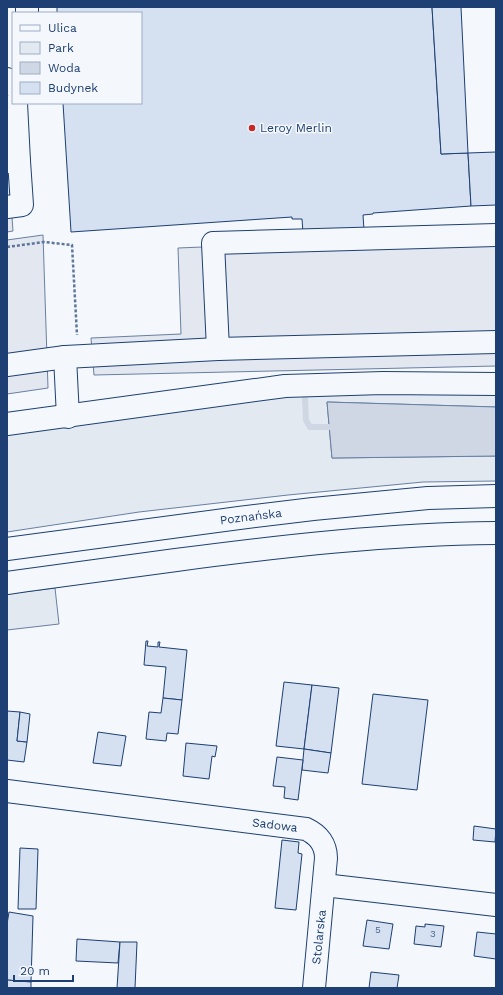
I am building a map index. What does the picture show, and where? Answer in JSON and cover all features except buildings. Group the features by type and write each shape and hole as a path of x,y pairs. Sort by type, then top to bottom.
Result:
{"street":[{"path":"7,207 22,205 14,162 13,111"},
{"path":"218,349 213,243 496,235"},
{"path":"7,365 72,357 218,349 496,342"},
{"path":"68,417 72,357"},
{"path":"7,424 68,417 285,386 383,383 496,384"},
{"name":"Poznańska","path":"7,549 320,508 428,498 496,496"},
{"path":"7,583 249,550 320,542 412,535 496,533"},
{"name":"Sadowa","path":"7,791 306,829 318,837 325,848 326,858 324,885"},
{"path":"324,885 496,905"},
{"name":"Stolarska","path":"314,988 324,885"}],"path":[{"path":"7,247 44,242 72,245 72,357"}],"green space":[{"path":"290,392 496,392 496,407 327,402 332,458 496,456 496,481 423,482 288,495 139,512 7,532 7,433"},
{"path":"55,588 59,624 7,630 7,594"}],"shaded area":[{"path":"7,151 13,231 7,232"},
{"path":"43,235 48,388 7,394 7,240"},
{"path":"496,235 496,366 94,375 91,338 181,334 178,248"}],"water":[{"path":"327,402 496,407 496,456 332,458"}],"waterway":[{"path":"305,398 306,420 310,427 329,427"}],"place":[{"name":"Leroy Merlin","path":"252,128"}]}
